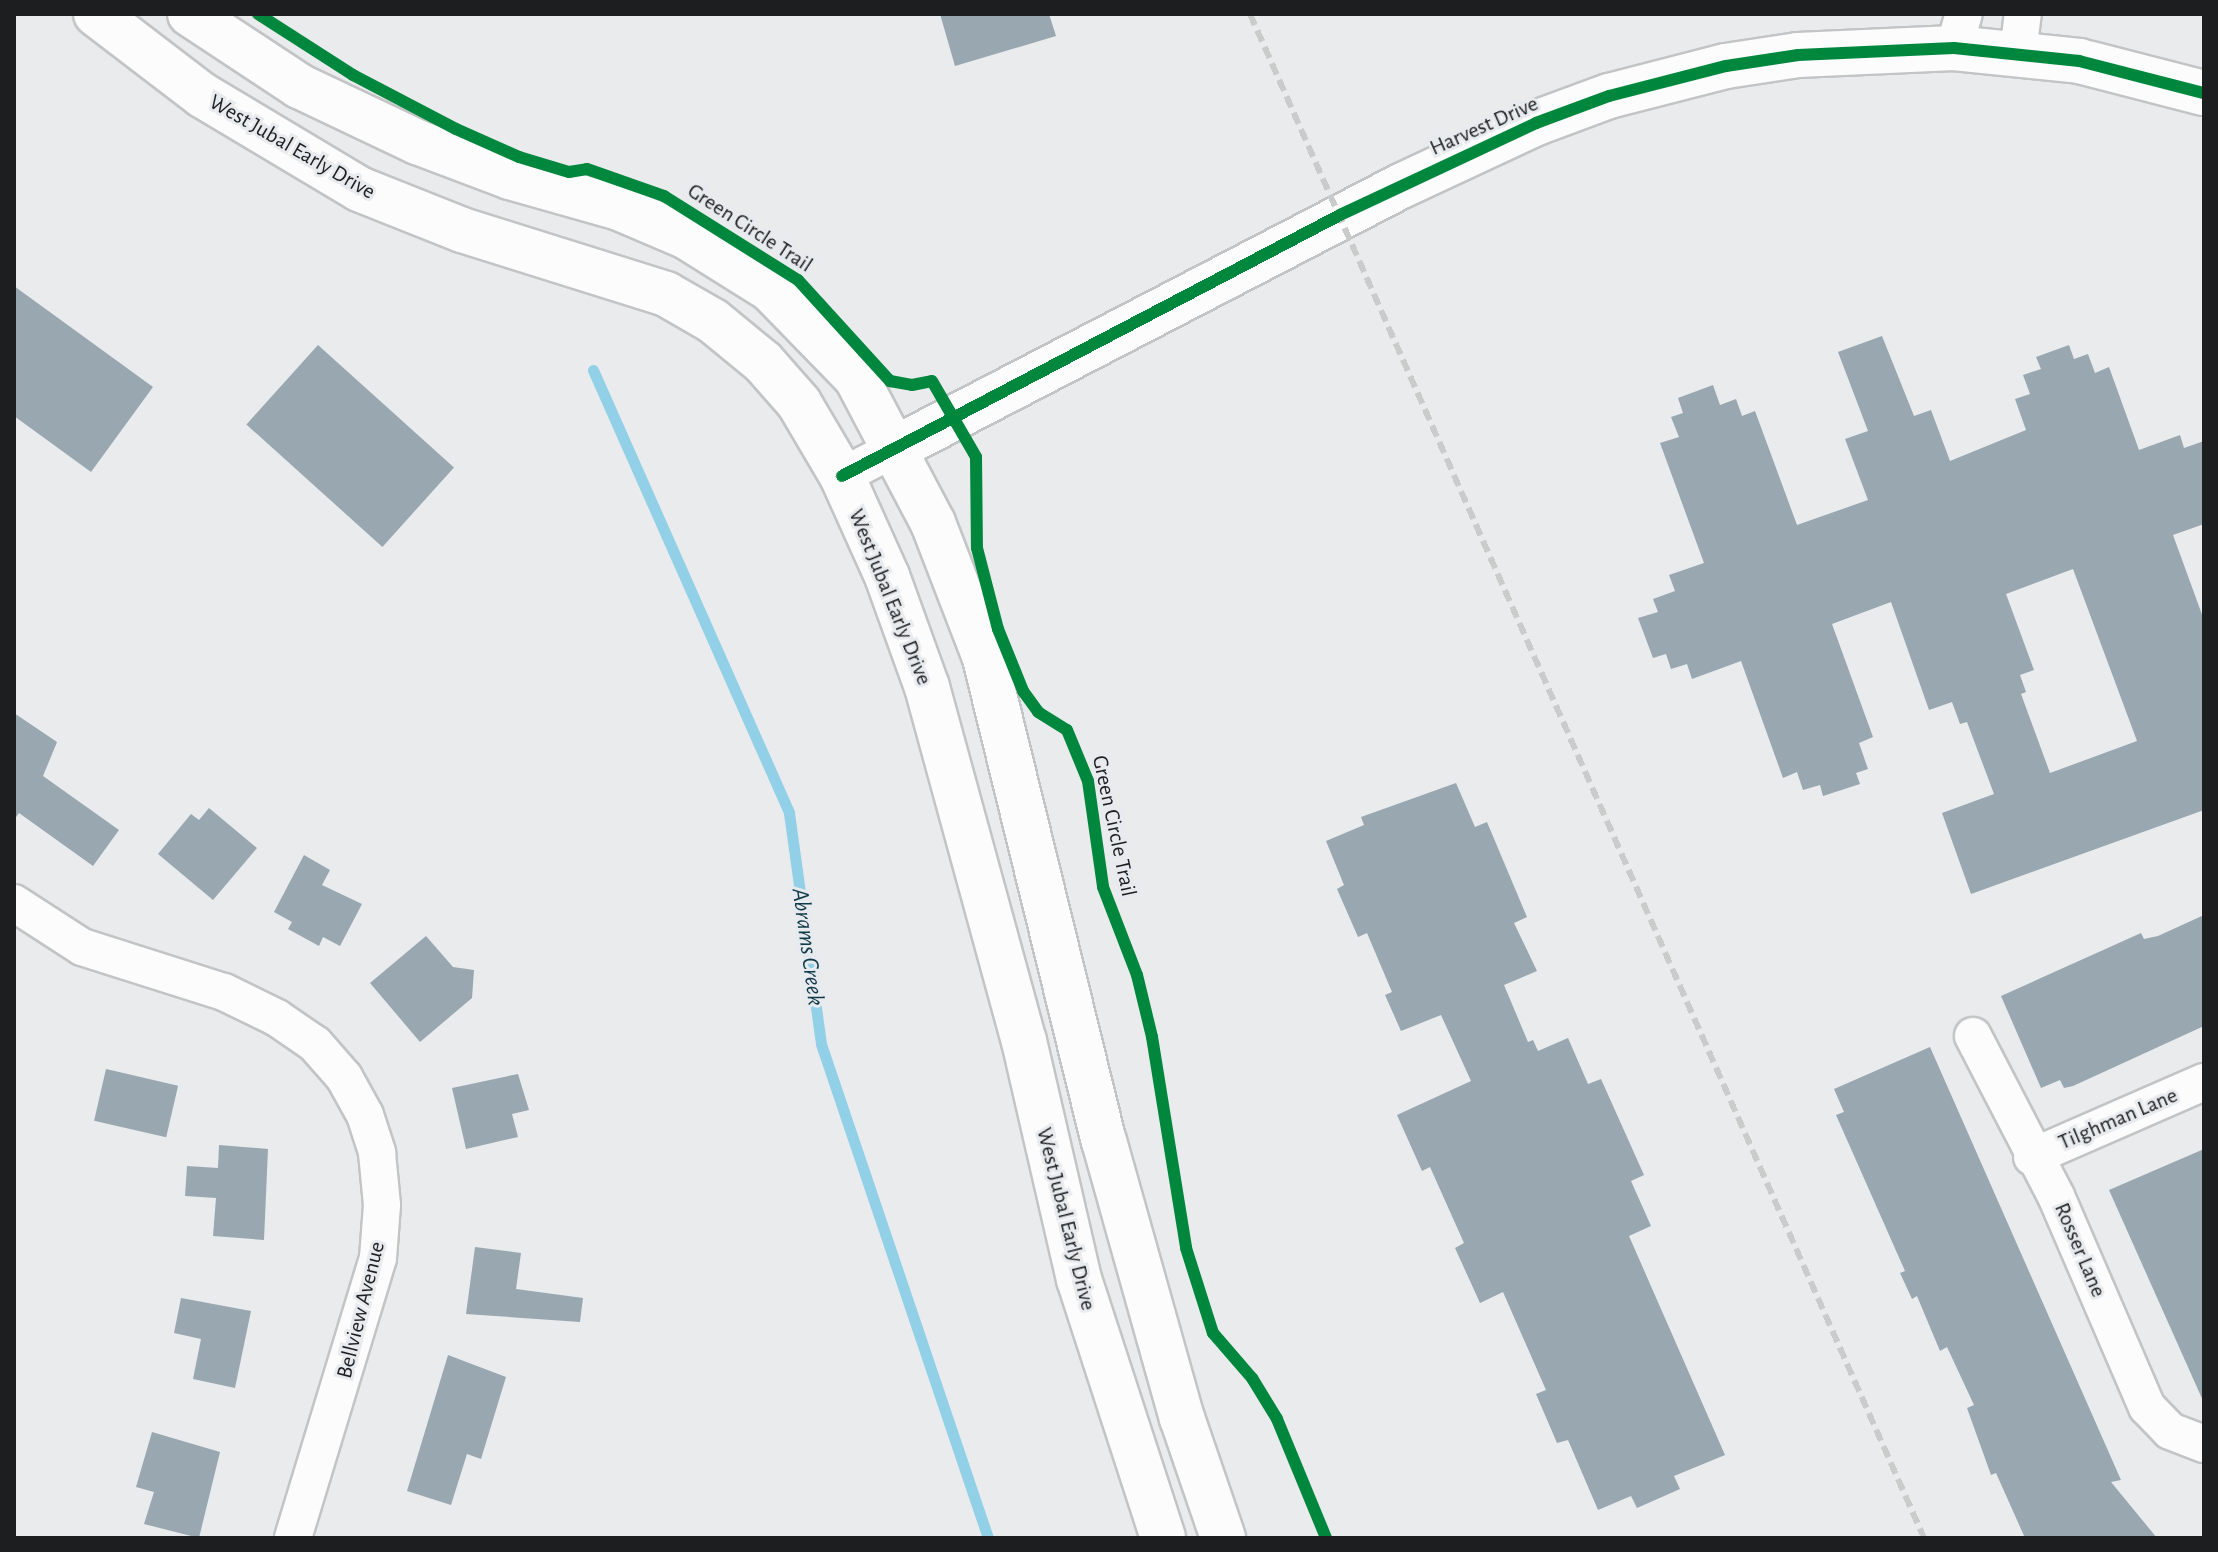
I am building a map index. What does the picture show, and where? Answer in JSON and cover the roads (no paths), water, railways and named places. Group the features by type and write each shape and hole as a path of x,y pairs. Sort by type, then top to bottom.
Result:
{"main road":[{"name":"West Jubal Early Drive","path":"96,14 202,95 359,189 489,238 626,277 713,321 763,362 799,403 842,476 887,576 927,687 1024,1041 1079,1279 1163,1538"},
{"path":"190,14 299,86 417,142 510,177 619,208 687,237 770,289 856,377 933,523 985,658 1104,1141 1182,1418 1223,1538"},
{"name":"Harvest Drive","path":"896,448 1340,215 1536,123 1609,96 1726,66 1959,31 2020,34 2079,61 2204,93"}],"street":[{"name":"Harvest Drive","path":"842,476 896,448"},
{"name":"Bellview Avenue","path":"14,903 82,947 224,992 277,1018 315,1044 344,1077 365,1115 377,1153 382,1205 378,1258 293,1538"},
{"name":"Rosser Lane","path":"1973,1036 2032,1157 2056,1196 2147,1407 2170,1431 2204,1444"},
{"name":"Tilghman Lane","path":"2032,1157 2204,1082"}],"waterway":[{"name":"Abrams Creek","path":"593,370 789,813 821,1044 988,1538"}],"railway":[{"path":"1250,14 1924,1538"}]}
